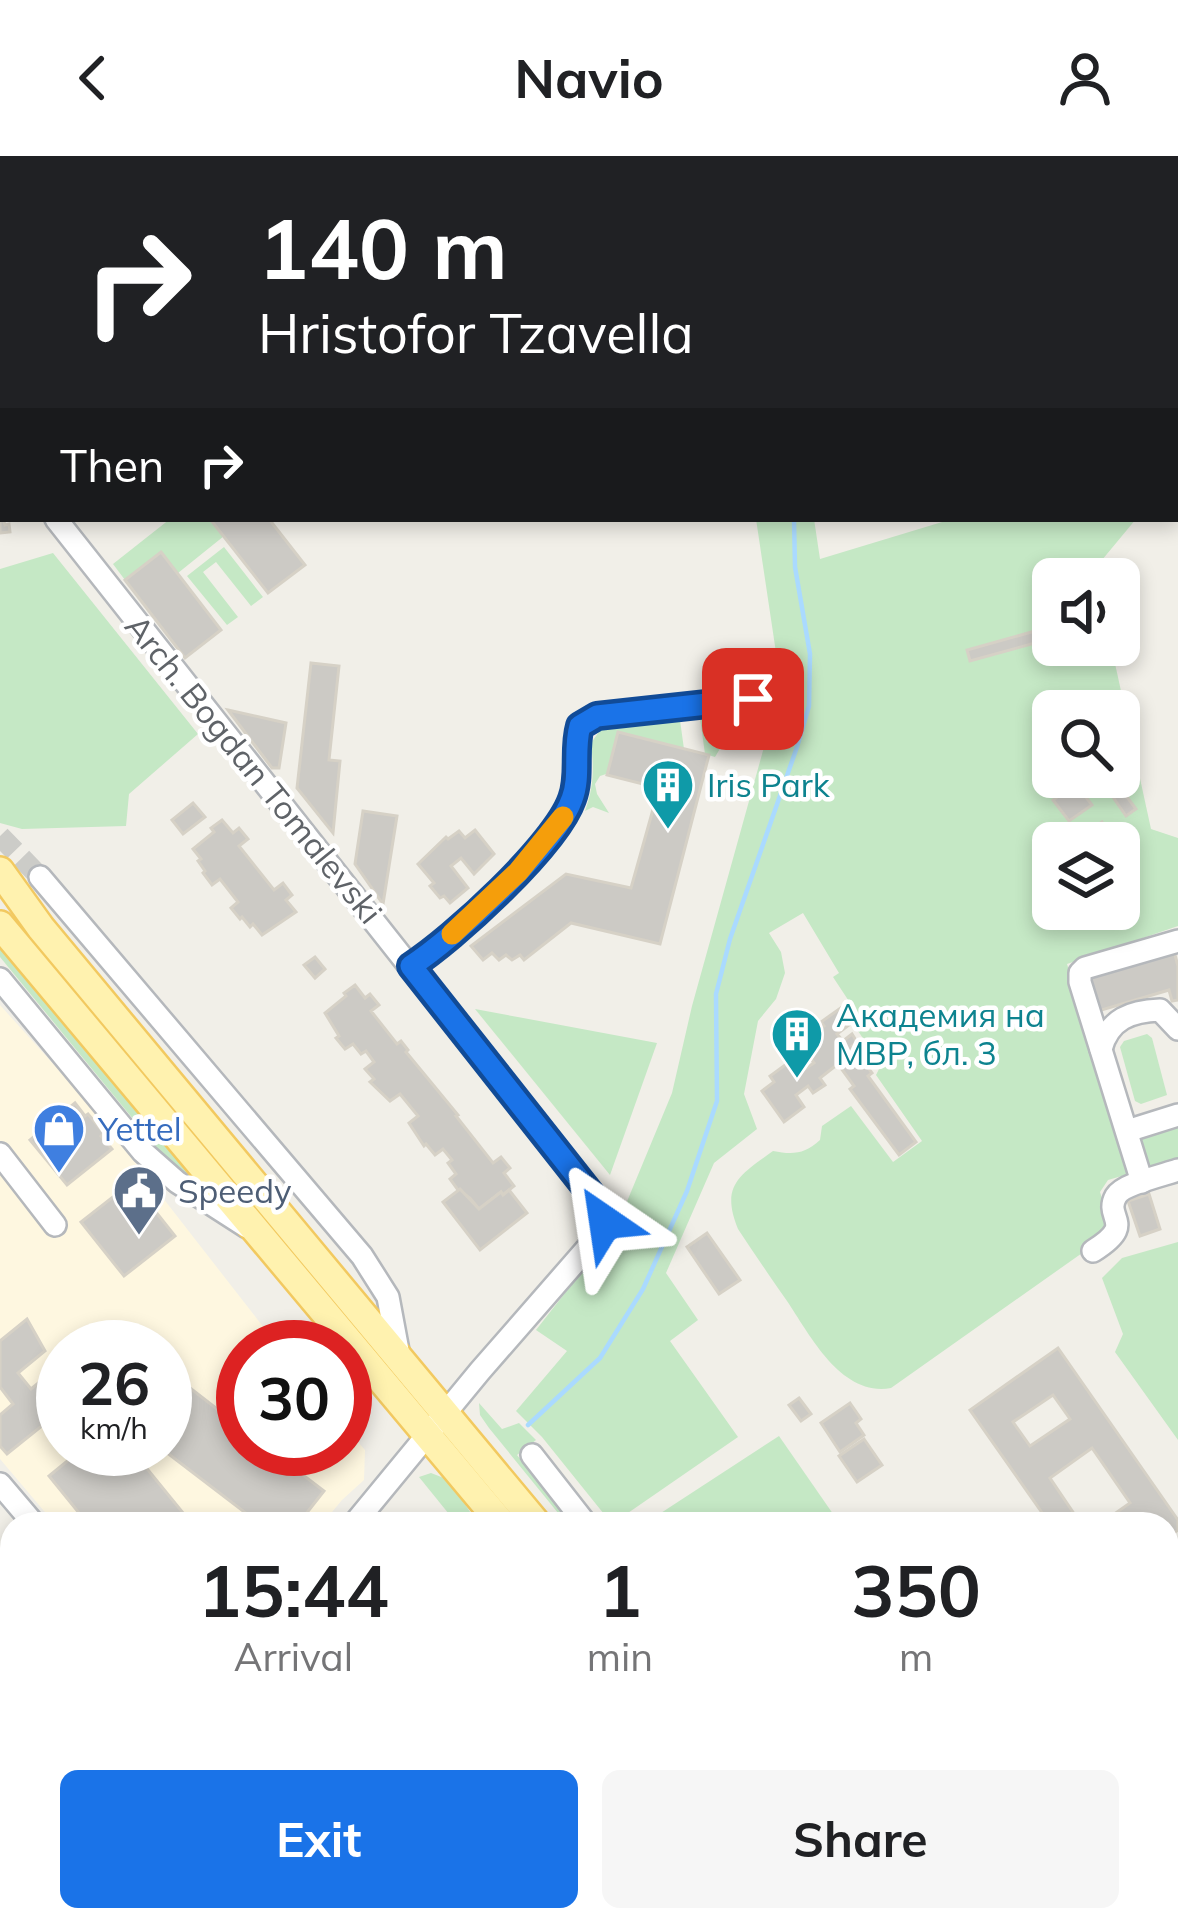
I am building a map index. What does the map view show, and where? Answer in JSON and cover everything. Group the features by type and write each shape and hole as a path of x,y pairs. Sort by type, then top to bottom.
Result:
{"main road":[{"path":"0,871 41,928 399,1356 494,1512"},
{"path":"0,925 261,1237 525,1512"}],"street":[{"name":"Arch. Bogdan Tomalevski","path":"58,522 602,1210 605,1222 598,1237 437,1425"},
{"path":"411,966 434,952 518,872 562,821 574,796 575,742 580,726 597,716 753,699"},
{"path":"40,877 369,1266 388,1297 399,1356"},
{"path":"1142,1182 1080,973 1178,941"},
{"path":"0,979 143,1152 177,1182 261,1237"},
{"path":"1101,1049 1116,1020 1143,1011 1160,1010 1178,1029"},
{"path":"1126,1131 1178,1115"},
{"path":"0,1154 55,1225"},
{"path":"1093,1252 1115,1234 1118,1193 1178,1170"},
{"path":"365,1512 437,1425"},
{"path":"532,1455 577,1512"},
{"path":"0,1484 24,1512"}],"shaded area":[{"path":"0,1005 92,1107 258,1320 216,1320 216,1476 364,1476 332,1512 45,1512 0,1459"}],"green space":[{"path":"166,522 212,522 224,536 178,573 161,552 125,580 113,564"},
{"path":"756,522 814,522 820,559 942,522 1134,522 1104,558 1032,558 1032,666 1116,666 1121,690 1032,690 1032,798 1140,798 1140,778 1151,829 1178,838 1178,926 1067,964 1132,1173 1108,1180 1100,1192 1110,1224 1102,1239 891,1388 857,1383 829,1361 738,1229 732,1191 743,1175 773,1151 798,1152 814,1145 822,1126 851,1106 893,1162 922,1141 876,1075 881,1065 856,1028 860,1018 833,977 839,973 803,913 769,933 781,952 785,973 776,999 758,1021 744,1094 757,1129 714,1163 666,1273 698,1320 670,1341 738,1437 629,1512 602,1512 516,1411 567,1351 536,1330 616,1228 672,1093 781,686"},
{"path":"224,547 263,597 251,606 216,562 203,572 238,617 227,625 187,576"},
{"path":"53,553 198,734 129,794 126,826 22,829 0,823 0,569"},
{"path":"730,714 739,724 736,737 715,757 705,754 700,718"},
{"path":"680,720 684,749 600,776 595,784 597,794 609,813 593,807 585,811 592,777 591,743 601,729"},
{"path":"0,943 193,1173 190,1178 161,1153 0,957"},
{"path":"475,1009 657,1043 610,1175"},
{"path":"1147,1034 1167,1095 1141,1104 1135,1101 1120,1047 1124,1041"},
{"path":"1178,1127 1178,1162 1145,1166 1138,1147 1141,1138"},
{"path":"1178,1242 1178,1440 1115,1352 1123,1334 1102,1278 1122,1258"},
{"path":"479,1403 502,1429 519,1423 536,1440 517,1455 564,1512 557,1512 480,1415"},
{"path":"779,1436 832,1512 662,1512"},
{"path":"431,1473 449,1480 470,1512 447,1512 419,1477"}],"building":[{"path":"212,522 271,522 305,565 268,593"},
{"path":"161,552 221,630 185,658 125,580"},
{"path":"1032,632 1032,644 970,661 967,650"},
{"path":"311,663 339,666 329,760 340,761 333,833 297,788"},
{"path":"228,710 286,723 279,768 272,768"},
{"name":"Iris Park","path":"618,732 709,755 660,944 571,923 524,960 520,955 512,960 506,955 499,960 492,953 483,960 471,946 566,874 631,888 659,788 607,775"},
{"path":"1087,798 1092,805 1069,821 1053,800"},
{"path":"1114,798 1128,798 1136,809 1126,816"},
{"path":"193,803 205,817 183,834 172,820"},
{"path":"363,811 397,816 383,904 355,864"},
{"path":"222,820 233,833 239,828 248,839 239,846 274,890 283,883 292,895 286,900 296,912 262,935 231,908 238,902 220,879 212,885 193,849"},
{"path":"475,830 494,854 474,874 461,858 451,866 468,888 450,903 430,886 434,883 418,864 446,837 459,831 465,838"},
{"path":"1174,951 1178,1000 1172,1001 1169,990 1095,1012 1085,978"},
{"path":"315,957 325,969 315,978 304,965"},
{"path":"355,985 379,1005 371,1011 397,1044 401,1041 493,1163 501,1157 510,1168 504,1173 514,1186 503,1195 479,1209 458,1190 450,1179 456,1174 448,1163 452,1160 443,1149 435,1155 424,1146 409,1123 418,1116 400,1094 390,1101 370,1082 374,1079 365,1069 374,1062 366,1051 361,1054 353,1044 345,1049 336,1038 325,1013"},
{"name":"Академия на МВР, бл. 3","path":"842,1007 853,1022 837,1034 843,1041 852,1034 857,1042 852,1046 872,1073 868,1076 916,1142 899,1155 850,1089 854,1086 838,1064 820,1078 825,1085 813,1093 808,1086 796,1095 804,1107 784,1122 762,1091 774,1082 770,1076 796,1057 805,1069 814,1063 784,1023 800,1011 816,1032 824,1026 821,1022"},
{"path":"75,1103 104,1133 101,1136 112,1149 67,1185 30,1140"},
{"path":"132,1182 175,1236 124,1276 81,1222"},
{"path":"460,1189 479,1209 509,1190 527,1213 480,1250 443,1202"},
{"path":"1149,1194 1160,1229 1140,1236 1128,1201"},
{"path":"707,1233 740,1280 719,1294 687,1247"},
{"path":"27,1319 36,1335 36,1358 18,1373 31,1389 36,1385 36,1431 7,1454 0,1446 0,1415 13,1404 0,1387 0,1341"},
{"path":"1058,1348 1172,1512 1117,1512 1130,1503 1092,1448 1050,1478 1073,1512 1042,1512 970,1410","holes":["1053,1395 1070,1419 1030,1446 1013,1422"]},
{"path":"192,1390 216,1408 216,1476 304,1476 324,1491 307,1512 244,1512 192,1472"},
{"path":"799,1398 811,1414 801,1421 789,1405"},
{"path":"850,1403 861,1419 856,1423 864,1435 840,1452 821,1423"},
{"path":"864,1439 882,1465 857,1482 839,1456"},
{"path":"49,1476 153,1476 182,1512 78,1512"}],"waterway":[{"path":"528,1425 600,1358 643,1289 687,1191 717,1101 716,994 809,706 810,654 795,567 794,522"}],"tunnel":[{"path":"0,836 40,877"}],"slow traffic":[{"path":"452,934 518,872 563,817"}],"place":[{"name":"Iris Park","path":"668,831"},
{"name":"Академия на МВР, бл. 3","path":"797,1080"},
{"name":"Yettel","path":"59,1175"},
{"name":"Speedy","path":"139,1237"}],"route":[{"path":"605,1222 594,1198 411,966 434,952 518,872 562,821 574,796 575,742 580,726 597,716 753,699"}]}
